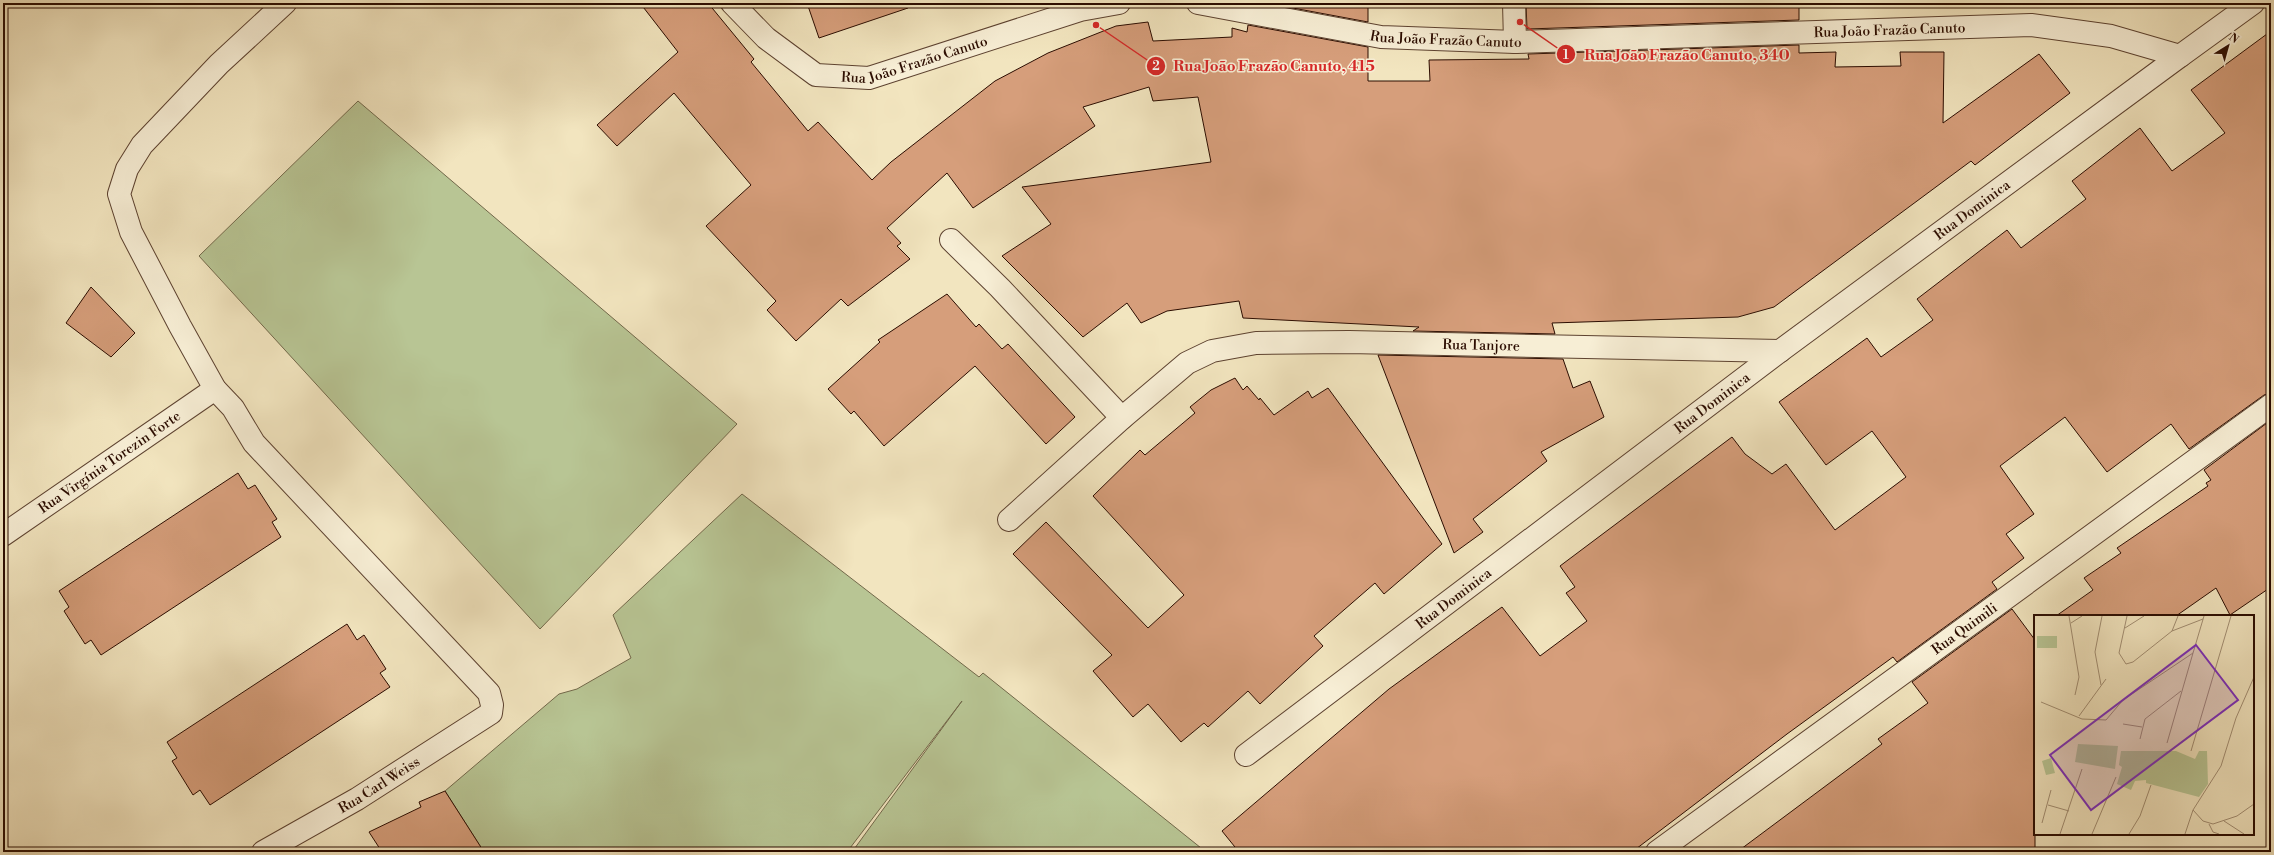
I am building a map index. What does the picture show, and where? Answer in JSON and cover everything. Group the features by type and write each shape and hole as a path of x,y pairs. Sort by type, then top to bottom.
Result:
{"street":[{"path":"216,389 180,326 131,232 119,194 127,169 142,145 219,64 285,3"},
{"name":"Rua João Frazão Canuto","path":"732,3 766,38 816,75 868,78 1080,10 1119,3"},
{"name":"Rua João Frazão Canuto","path":"1198,3 1381,37 1515,42 2031,25 2111,36 2180,56"},
{"path":"1514,3 1515,42"},
{"path":"2180,56 2253,3"},
{"name":"Rua Dominica","path":"1246,755 1780,351 2180,56"},
{"path":"951,240 1000,288 1122,418"},
{"name":"Rua Tanjore","path":"1009,520 1122,418 1186,363 1212,351 1256,344 1358,342 1780,351"},
{"name":"Rua Virgínia Torezin Forte","path":"3,535 216,389"},
{"name":"Rua Carl Weiss","path":"216,389 233,408 254,443 489,693 492,705 491,713 357,799 263,852"},
{"name":"Rua Quimili","path":"1657,852 2271,405"}],"green space":[{"path":"358,101 737,424 540,629 199,256"},
{"path":"742,494 979,677 983,673 1206,852 852,852 962,701 847,852 484,852 445,791 559,694 577,689 631,658 613,615"}],"building":[{"path":"640,3 708,3 754,59 751,62 808,131 818,122 872,180 891,162 995,81 1048,53 1116,26 1148,22 1153,41 1232,37 1232,28 1247,32 1248,25 1368,47 1368,81 1430,81 1429,60 1529,59 1528,54 1799,45 1799,53 1836,52 1835,67 1901,66 1900,52 1944,52 1943,123 2039,54 2070,93 1975,165 1971,161 1774,307 1738,317 1552,323 1555,334 1413,331 1419,327 1243,318 1239,301 1167,311 1141,323 1127,303 1083,337 1002,256 1051,224 1022,187 1211,162 1198,97 1153,101 1149,87 1083,107 1095,126 973,208 947,173 887,228 901,243 897,246 910,259 848,306 841,299 796,341 767,310 776,301 706,226 751,185 674,93 617,146 597,125 678,52"},
{"path":"807,3 907,3 908,8 819,38"},
{"path":"1266,3 1368,3 1368,22"},
{"path":"1526,3 1799,3 1799,20 1527,29"},
{"path":"2271,31 2271,393 2264,395 2189,449 2171,424 2107,472 2065,417 2000,466 2034,514 2006,534 2024,558 1992,582 1997,589 1897,662 1893,657 1787,734 1632,852 1239,852 1222,831 1389,689 1502,607 1540,656 1587,621 1566,593 1575,587 1560,566 1732,437 1745,454 1772,474 1786,464 1835,530 1906,477 1872,431 1826,465 1779,402 1867,338 1881,357 1933,320 1917,299 2007,230 2021,248 2086,199 2072,181 2140,128 2172,171 2225,133 2191,90"},
{"path":"91,287 135,333 111,357 66,323"},
{"path":"947,294 976,327 979,324 1002,349 1008,344 1075,417 1046,444 975,366 884,446 854,411 851,414 828,389 880,342 878,340"},
{"path":"1378,355 1563,359 1573,388 1590,381 1604,417 1541,452 1547,461 1473,519 1483,532 1454,553"},
{"path":"1235,378 1243,390 1247,386 1259,400 1260,398 1274,415 1308,391 1312,398 1328,388 1442,544 1384,594 1375,583 1314,636 1323,646 1260,704 1248,691 1208,727 1204,723 1181,742 1148,704 1133,717 1093,671 1112,655 1013,554 1046,522 1148,628 1184,595 1093,496 1140,450 1145,455 1195,413 1190,407 1211,390"},
{"path":"2271,420 2271,587 2230,615 2216,588 2177,615 2057,615 2093,590 2084,578 2121,553 2117,548 2208,486 2206,483 2211,480 2204,470"},
{"path":"238,473 248,489 255,485 277,519 272,522 281,537 101,655 91,640 85,644 64,611 69,607 59,591"},
{"path":"2012,609 2034,639 2035,852 1737,852 1882,744 1878,739 1928,703 1912,682"},
{"path":"347,624 357,640 364,635 386,669 380,673 390,687 210,805 200,790 193,795 172,761 177,758 167,742"},
{"path":"445,791 484,852 382,852 369,832 421,807 419,802"}],"place":[{"name":"Rua João Frazão Canuto, 340","path":"1520,22"},
{"name":"Rua João Frazão Canuto, 415","path":"1096,25"}]}
